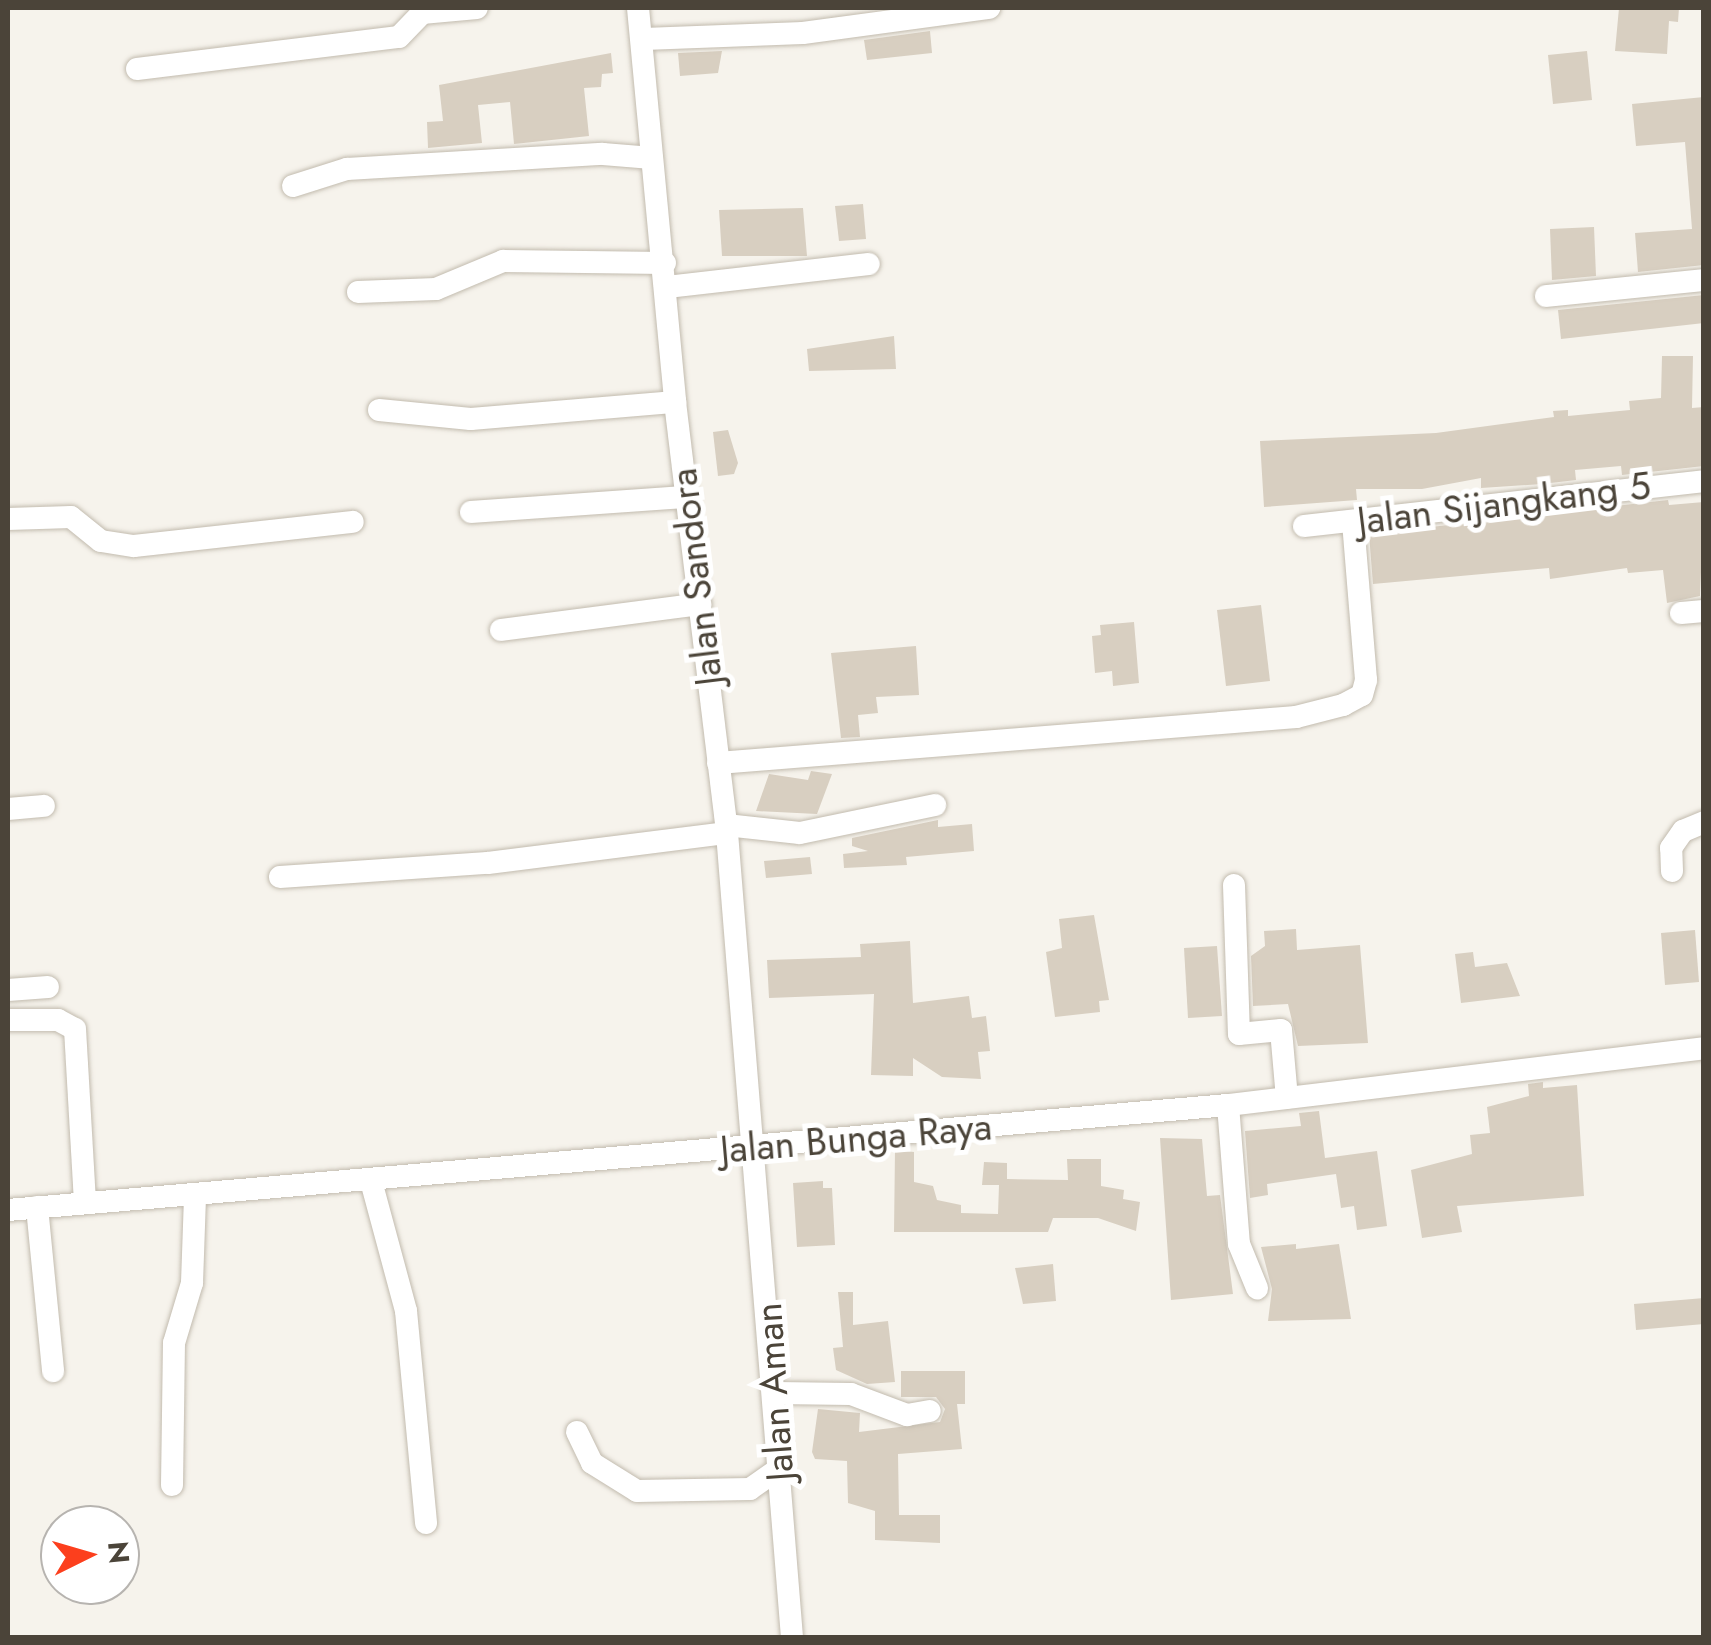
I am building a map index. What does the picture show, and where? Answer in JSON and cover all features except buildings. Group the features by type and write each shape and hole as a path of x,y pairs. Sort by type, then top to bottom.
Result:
{"street":[{"path":"137,69 399,37 422,13 477,8"},
{"name":"Jalan Sandora","path":"638,8 644,39 675,402 726,829 752,1148"},
{"path":"644,39 804,33 989,8"},
{"path":"293,186 347,169 602,154 652,158"},
{"path":"358,292 436,289 504,261 624,258 664,263"},
{"path":"667,287 869,264"},
{"path":"1546,296 1704,280"},
{"path":"378,410 471,419 675,402"},
{"name":"Jalan Sijangkang 5","path":"1304,526 1704,481"},
{"path":"470,512 686,497"},
{"path":"8,519 71,517 101,541 134,546 353,522"},
{"path":"718,763 1296,717 1343,705 1362,694 1366,680 1353,522"},
{"path":"500,630 700,604"},
{"path":"280,877 488,863 726,829 800,834 934,805"},
{"path":"8,810 44,806"},
{"path":"1672,871 1671,848 1683,831 1704,822"},
{"path":"1234,885 1239,1034 1281,1030 1287,1098"},
{"path":"8,990 48,987"},
{"path":"8,1020 58,1020 75,1029 85,1200"},
{"name":"Jalan Bunga Raya","path":"8,1210 85,1200 371,1181 1228,1105 1704,1048"},
{"path":"1228,1105 1240,1244 1257,1288"},
{"name":"Jalan Aman","path":"752,1148 776,1392 792,1638"},
{"path":"371,1181 408,1326 426,1523"},
{"path":"172,1485 174,1343 192,1283 194,1195"},
{"path":"37,1207 54,1371"},
{"path":"776,1392 851,1394 907,1415 930,1412"},
{"path":"577,1432 592,1463 637,1491 750,1489 780,1468"}]}
